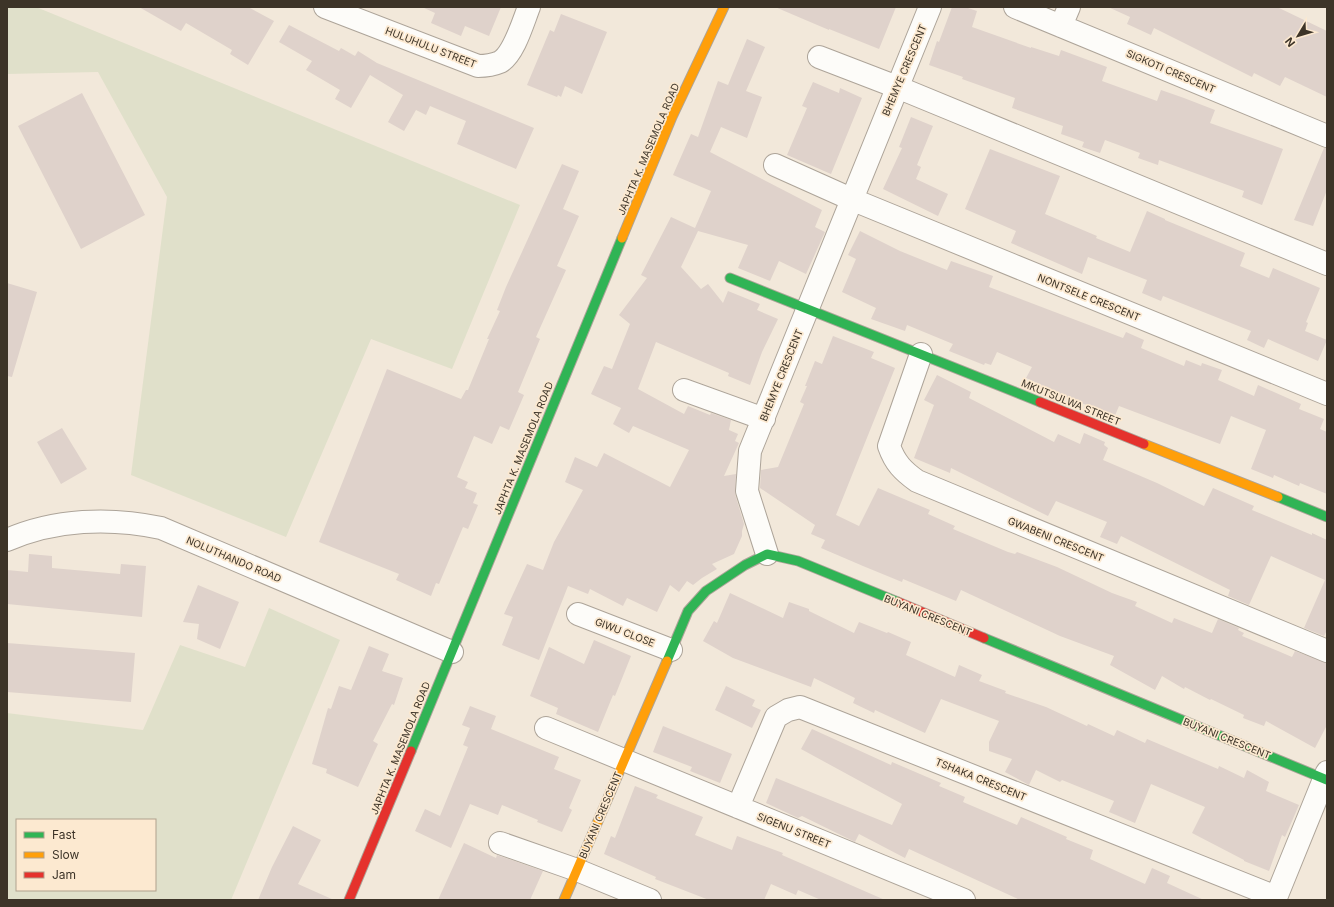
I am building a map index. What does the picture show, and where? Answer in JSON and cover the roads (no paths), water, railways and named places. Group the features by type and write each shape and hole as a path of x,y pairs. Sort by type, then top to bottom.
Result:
{"street":[{"name":"HULUHULU STREET","path":"325,7 478,66 489,66 501,62 510,52 529,7"},
{"name":"JAPHTA K. MASEMOLA ROAD","path":"349,900 672,117 724,7"},
{"name":"BHEMYE CRESCENT","path":"767,554 747,491 750,451 930,7"},
{"name":"SIGKOTI CRESCENT","path":"1015,7 1065,16 1327,136"},
{"path":"819,57 897,87 1327,264"},
{"path":"775,165 851,200"},
{"name":"NONTSELE CRESCENT","path":"851,200 1327,394"},
{"path":"730,278 808,308"},
{"name":"MKUTSULWA STREET","path":"808,308 1327,517"},
{"name":"GWABENI CRESCENT","path":"922,354 889,446 894,460 903,470 917,481 1327,651"},
{"path":"684,390 764,419"},
{"name":"NOLUTHANDO ROAD","path":"7,540 38,529 70,523 116,522 161,528 452,652"},
{"name":"BUYANI CRESCENT","path":"564,900 688,612 706,591 745,565 767,554 798,561 1326,777"},
{"name":"GIWU CLOSE","path":"578,614 671,650"},
{"name":"TSHAKA CRESCENT","path":"738,807 776,717 788,710 800,707 1276,899"},
{"name":"BUYANI CRESCENT","path":"546,728 624,760"},
{"name":"SIGENU STREET","path":"624,760 964,900"},
{"path":"1276,899 1326,777"},
{"name":"BUYANI CRESCENT","path":"500,843 577,870"},
{"path":"577,870 650,900"}]}
